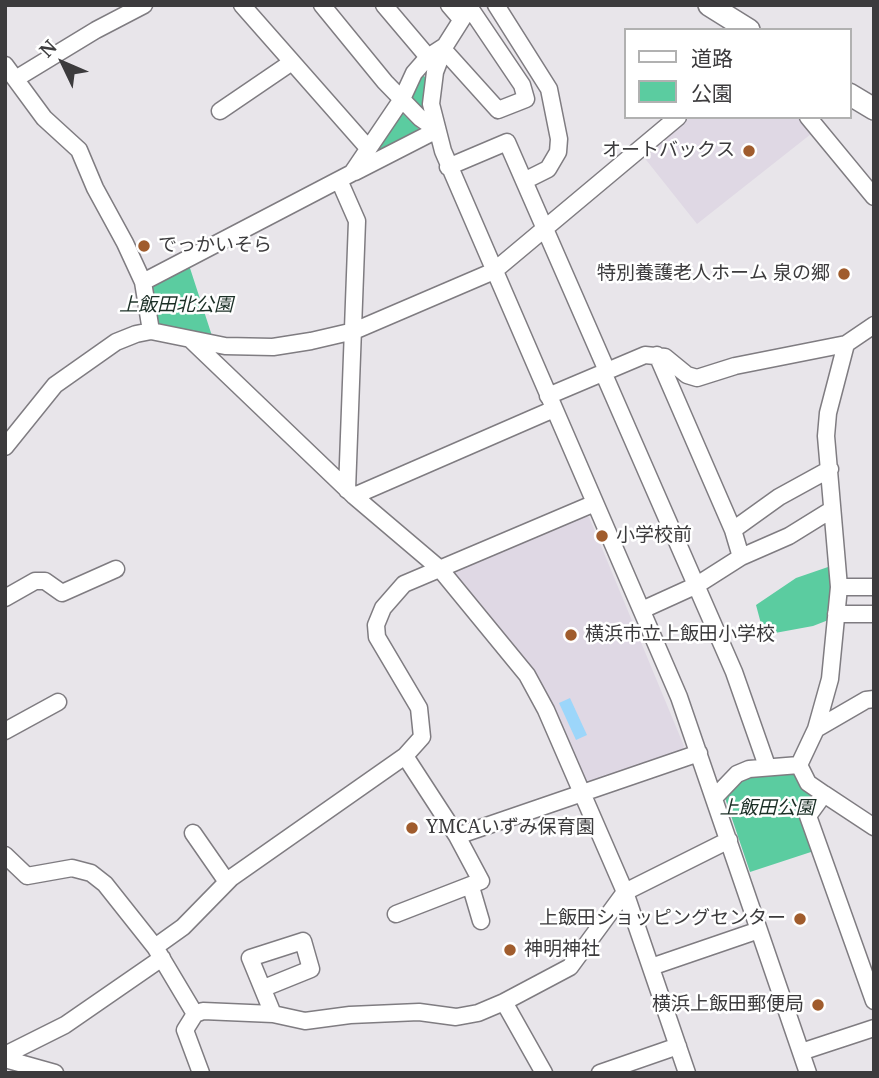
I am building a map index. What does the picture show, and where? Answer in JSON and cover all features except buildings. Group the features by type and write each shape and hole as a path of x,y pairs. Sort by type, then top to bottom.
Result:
{"main road":[{"path":"709,5 746,28"},
{"path":"851,94 874,109"}],"street":[{"path":"16,78 144,5"},
{"path":"242,5 368,148"},
{"path":"321,5 402,99 420,118 437,130"},
{"path":"384,5 428,57"},
{"path":"444,47 498,110 526,99 522,85 467,11 449,5"},
{"path":"496,5 549,89 559,139 558,152 548,169 524,181"},
{"path":"467,11 444,47 432,88 431,104 448,167 642,610 699,753 808,1073"},
{"path":"346,177 402,99 414,73 428,57 444,47"},
{"path":"220,111 292,62"},
{"path":"5,65 44,118 79,150 95,188 143,282 151,331"},
{"path":"5,447 55,385 116,342 151,331 225,346 273,347 355,331 494,271 546,231 676,119"},
{"path":"810,119 874,197"},
{"path":"143,282 437,130"},
{"path":"448,167 507,142 734,672 767,766"},
{"path":"346,177 357,221 350,493"},
{"path":"350,493 551,403 605,371 645,355 657,355 671,360 687,375 696,378 735,366 846,344 872,329"},
{"path":"190,339 350,493 440,569 527,675 547,710 625,892 687,1073"},
{"path":"799,765 816,729 827,696 839,587 831,510 828,413 846,344"},
{"path":"657,355 733,530 741,557"},
{"path":"733,530 779,497 830,470"},
{"path":"5,1057 65,1025 159,953 227,882 405,756 422,737 423,724 419,708 377,637 376,625 383,608 404,584 595,502"},
{"path":"642,610 696,585 741,557 789,536 831,510"},
{"path":"5,598 35,581 45,581 62,593 116,569"},
{"path":"839,587 874,587"},
{"path":"836,614 874,614"},
{"path":"816,729 866,699 874,699"},
{"path":"5,731 58,702"},
{"path":"457,836 699,753"},
{"path":"396,914 481,881 457,836 405,756"},
{"path":"714,798 737,774 767,766 799,765"},
{"path":"799,765 808,783 874,827"},
{"path":"824,794 808,816 874,1001"},
{"path":"193,833 227,882"},
{"path":"201,1073 186,1030 195,1014 212,1010 273,1014 305,1021 350,1015 410,1012 456,1017 478,1013 504,1002 570,967 625,892 729,840"},
{"path":"5,855 27,876 64,868 91,873 113,893 159,953 195,1014"},
{"path":"471,887 481,921"},
{"path":"651,967 760,929"},
{"path":"264,988 273,1014"},
{"path":"504,1002 544,1073"},
{"path":"801,1052 874,1028"},
{"path":"600,1073 678,1046"},
{"path":"5,1057 55,1073"}],"shaded area":[{"path":"688,119 800,119 811,134 697,224 643,156"},
{"name":"横浜市立上飯田小学校","path":"585,516 589,517 684,746 681,752 587,783 553,708 454,575 455,571"}],"green space":[{"path":"422,75 427,78 426,114 409,99 409,89"},
{"path":"400,111 422,132 364,162"},
{"name":"上飯田北公園","path":"189,265 213,339 154,328 149,288"},
{"path":"828,567 835,574 831,619 813,626 764,635 756,605 796,578"},
{"name":"上飯田公園","path":"795,769 805,789 815,798 814,851 750,872 723,792 746,776"}],"water":[{"path":"570,698 587,735 576,740 559,703"}],"place":[{"name":"オートバックス","path":"749,151"},
{"name":"でっかいそら","path":"144,246"},
{"name":"特別養護老人ホーム 泉の郷","path":"844,274"},
{"name":"小学校前","path":"602,536"},
{"name":"横浜市立上飯田小学校","path":"571,635"},
{"name":"YMCAいずみ保育園","path":"412,828"},
{"name":"上飯田ショッピングセンター","path":"800,919"},
{"name":"神明神社","path":"510,950"},
{"name":"横浜上飯田郵便局","path":"818,1005"}]}
